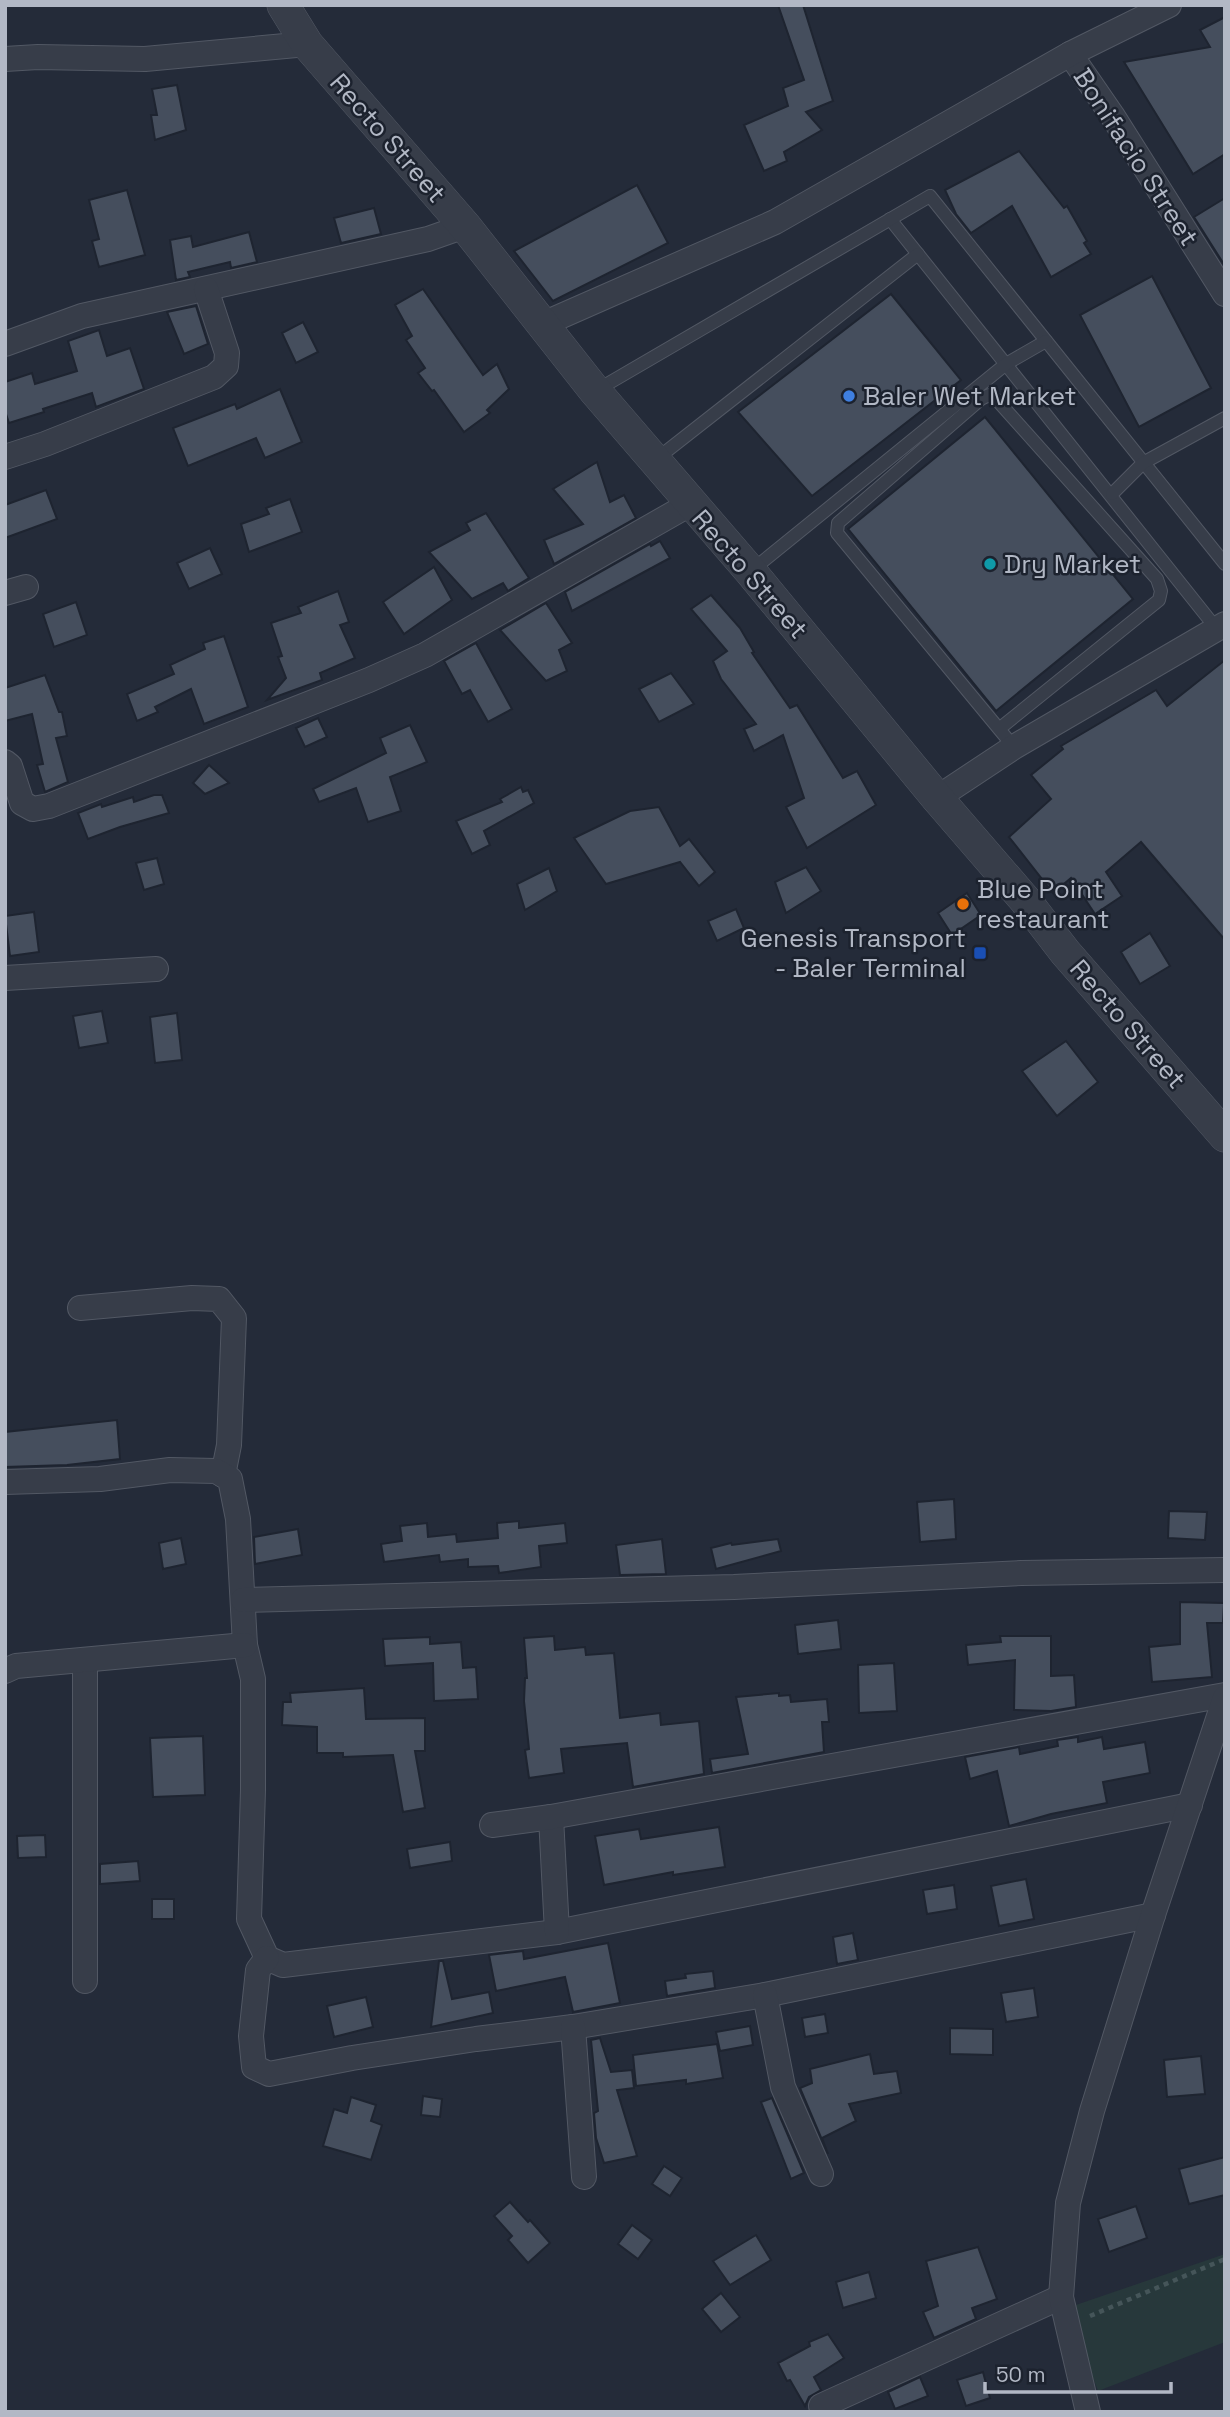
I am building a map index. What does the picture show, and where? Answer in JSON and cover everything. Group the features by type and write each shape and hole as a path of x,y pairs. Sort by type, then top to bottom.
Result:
{"street":[{"name":"Recto Street","path":"283,5 307,44 465,226 595,391 751,572 1074,962 1225,1136"},
{"path":"541,325 775,222 1070,54 1169,5"},
{"path":"5,60 38,57 145,59 307,44"},
{"name":"Bonifacio Street","path":"1070,54 1112,115 1225,294"},
{"path":"5,344 82,316 428,239 465,226"},
{"path":"5,457 214,377 226,366 227,353 206,289"},
{"path":"5,762 10,766 22,803 33,809 49,806 369,680 425,655 690,504"},
{"path":"937,798 1007,738 1221,626"},
{"path":"5,978 156,969"},
{"path":"80,1308 192,1298 219,1299 234,1318 229,1445 223,1475"},
{"path":"5,1482 100,1479 170,1470 216,1471 230,1479 238,1519 245,1645 253,1679 249,1919 267,1958 283,1965 557,1932 1190,1805"},
{"path":"243,1600 734,1587 1021,1573 1225,1570"},
{"path":"5,1671 16,1666 245,1645"},
{"path":"85,1660 85,1981"},
{"path":"492,1825 551,1817 1225,1697 1092,2111 1068,2203 1061,2297 1088,2412"},
{"path":"551,1817 557,1932"},
{"path":"267,1958 258,1970 251,2036 254,2067 269,2074 352,2057 573,2027 765,1995 1153,1915"},
{"path":"765,1995 783,2087 821,2175"},
{"path":"573,2027 583,2178"},
{"path":"821,2406 1061,2297"}],"lane":[{"path":"595,391 930,196 1225,564"},
{"path":"890,219 1221,626"},
{"path":"654,461 918,254"},
{"path":"751,572 1006,364 1046,341"},
{"path":"989,395 997,400 1157,579 1161,591 1158,600 1007,738 837,533 838,523 989,395"},
{"path":"1112,494 1143,463 1225,418"}],"path":[{"path":"1068,2325 1225,2259"}],"shaded area":[{"path":"1225,2254 1225,2342 1098,2391 1067,2308"}],"building":[{"path":"778,5 803,5 833,101 806,112 822,130 784,152 787,161 764,171 744,125 788,106 783,88 804,80"},
{"path":"1225,17 1225,154 1193,174 1124,62 1210,47 1200,30"},
{"path":"177,85 186,130 155,140 151,115 157,115 152,89"},
{"path":"1019,151 1064,208 1067,206 1087,241 1084,243 1091,254 1051,277 1012,206 971,233 956,214 945,190"},
{"path":"637,185 668,243 553,301 514,251"},
{"path":"127,190 145,255 99,267 92,241 99,239 89,200"},
{"path":"1225,198 1225,266 1194,217"},
{"path":"374,208 381,234 341,243 334,218"},
{"path":"249,232 257,262 231,268 230,262 188,272 190,277 176,280 170,240 191,236 193,247"},
{"path":"1152,276 1211,388 1139,427 1080,315"},
{"path":"423,289 483,375 497,364 509,389 487,410 490,413 464,432 434,390 432,391 418,373 425,368 406,340 412,336 395,305"},
{"name":"Baler Wet Market","path":"891,294 961,380 812,496 738,412"},
{"path":"196,306 208,344 184,354 167,312"},
{"path":"303,322 318,352 296,363 282,333"},
{"path":"99,330 107,356 130,348 144,389 96,407 92,393 9,423 5,411 5,382 32,373 35,384 77,371 68,341"},
{"path":"280,389 302,442 265,458 256,438 188,466 173,428 235,404 237,409"},
{"name":"Dry Market","path":"985,417 1133,599 996,711 848,529"},
{"path":"597,462 610,502 624,495 636,518 554,564 544,540 583,524 553,489"},
{"path":"46,490 57,519 5,538 5,505"},
{"path":"290,499 302,532 249,552 241,524 269,514 266,508"},
{"path":"486,513 529,578 508,591 503,583 472,599 429,552 470,530 466,523"},
{"path":"660,541 670,558 572,611 565,592"},
{"path":"210,548 222,574 189,589 177,563"},
{"path":"434,567 452,600 404,634 383,602"},
{"path":"338,591 349,622 340,625 355,658 320,673 322,680 267,700 286,678 278,657 282,656 271,623 301,613 298,607"},
{"path":"711,595 740,628 754,652 752,653 790,708 797,705 843,778 857,771 876,805 807,848 786,807 804,798 783,735 754,751 744,729 756,724 721,679 713,661 727,651 691,609"},
{"path":"76,602 87,635 54,647 43,614"},
{"path":"546,603 572,643 559,650 567,671 546,681 500,630"},
{"path":"224,636 248,707 204,724 191,689 155,707 158,712 137,721 127,694 174,674 170,665 205,649 203,643"},
{"path":"476,643 512,709 488,722 470,690 462,694 444,661"},
{"path":"1225,660 1225,940 1141,842 1106,872 1122,896 1095,914 1071,878 1053,893 1009,837 1051,799 1031,775 1063,749 1061,746 1156,690 1167,706"},
{"path":"671,673 694,704 659,722 639,689"},
{"path":"45,675 59,712 62,712 67,736 56,738 68,782 45,792 37,765 43,764 32,714 5,721 5,688"},
{"path":"318,718 327,737 305,747 296,728"},
{"path":"410,725 427,762 390,777 401,811 368,822 356,788 319,802 313,789 386,753 380,738"},
{"path":"209,765 229,783 205,794 193,783"},
{"path":"521,787 523,792 528,790 534,803 484,831 490,845 472,854 456,821 502,802 500,799"},
{"path":"162,795 169,813 88,839 78,813 101,804 102,807 133,797 134,802"},
{"path":"659,807 680,846 689,839 715,872 699,886 680,862 606,884 574,838 630,811"},
{"path":"157,858 164,884 144,890 136,863"},
{"path":"806,867 821,891 786,913 775,882"},
{"path":"549,868 557,891 525,910 517,884"},
{"path":"967,893 981,915 952,935 938,913"},
{"path":"736,909 744,928 717,941 708,921"},
{"path":"34,912 39,952 10,956 5,916"},
{"path":"1150,933 1170,966 1140,984 1121,952"},
{"path":"102,1011 108,1043 79,1048 73,1016"},
{"path":"177,1013 182,1060 155,1063 150,1017"},
{"path":"1066,1041 1098,1082 1057,1116 1022,1071"},
{"path":"117,1420 120,1459 67,1465 5,1467 5,1432"},
{"path":"954,1499 956,1539 920,1542 917,1502"},
{"path":"1169,1511 1207,1512 1205,1540 1168,1538"},
{"path":"519,1521 519,1528 565,1523 567,1543 539,1546 541,1567 499,1573 498,1566 468,1567 468,1559 440,1562 439,1555 384,1562 381,1544 402,1541 400,1526 427,1523 428,1537 456,1534 457,1542 498,1538 497,1523"},
{"path":"298,1529 302,1555 255,1564 254,1537"},
{"path":"181,1538 186,1564 163,1569 159,1543"},
{"path":"662,1539 666,1574 620,1575 616,1545"},
{"path":"778,1539 781,1551 716,1569 711,1548 731,1543"},
{"path":"1180,1602 1224,1603 1223,1623 1207,1623 1212,1677 1152,1682 1149,1647 1180,1644"},
{"path":"838,1620 841,1649 798,1654 795,1625"},
{"path":"554,1636 555,1650 585,1647 586,1655 614,1653 620,1718 660,1713 661,1725 699,1721 704,1774 633,1787 627,1743 561,1749 564,1773 529,1778 525,1750 529,1749 524,1701 527,1678 524,1638"},
{"path":"1000,1636 1051,1636 1051,1676 1074,1675 1076,1707 1051,1711 1014,1710 1015,1660 968,1665 966,1645 1001,1642"},
{"path":"430,1637 430,1644 461,1642 463,1668 476,1667 478,1699 434,1701 433,1663 385,1666 383,1639"},
{"path":"894,1663 897,1711 859,1713 858,1665"},
{"path":"364,1688 366,1719 425,1718 425,1751 415,1751 425,1808 403,1812 393,1755 343,1757 343,1753 317,1753 317,1727 282,1725 283,1702 291,1702 290,1693"},
{"path":"779,1693 779,1696 790,1695 791,1702 827,1699 829,1722 822,1722 824,1752 712,1773 710,1759 748,1754 736,1697"},
{"path":"203,1736 205,1795 153,1797 150,1738"},
{"path":"1078,1737 1078,1742 1102,1737 1104,1749 1145,1742 1150,1773 1103,1782 1107,1803 1009,1826 997,1771 970,1779 965,1757 1019,1747 1020,1754 1058,1746 1057,1740"},
{"path":"719,1827 725,1867 673,1875 673,1872 604,1885 595,1836 639,1829 641,1839"},
{"path":"45,1835 46,1857 18,1858 17,1836"},
{"path":"450,1842 452,1861 410,1868 407,1849"},
{"path":"138,1861 140,1881 100,1884 100,1864"},
{"path":"1026,1879 1034,1919 999,1926 991,1886"},
{"path":"954,1885 957,1909 927,1914 923,1890"},
{"path":"152,1899 174,1899 174,1919 152,1919"},
{"path":"853,1933 858,1960 837,1964 833,1937"},
{"path":"608,1943 620,2003 573,2012 565,1977 496,1991 489,1955 523,1951 524,1959"},
{"path":"439,1961 443,1961 452,1999 489,1992 493,2013 431,2027"},
{"path":"713,1971 715,1988 667,1996 665,1981 686,1978 685,1974"},
{"path":"1034,1988 1038,2017 1006,2022 1001,1993"},
{"path":"366,1997 373,2027 334,2037 327,2006"},
{"path":"825,2014 828,2033 805,2037 802,2018"},
{"path":"750,2026 753,2045 720,2051 716,2032"},
{"path":"950,2028 993,2029 993,2055 950,2054"},
{"path":"600,2038 611,2072 632,2070 634,2088 617,2090 637,2156 604,2163 596,2138 594,2113 598,2111 591,2040"},
{"path":"717,2044 723,2078 686,2084 686,2080 636,2086 633,2055"},
{"path":"870,2054 874,2074 897,2071 901,2093 849,2104 856,2121 822,2138 828,2154 800,2088 812,2083 810,2069"},
{"path":"1201,2056 1205,2094 1167,2097 1164,2060"},
{"path":"423,2096 442,2099 440,2117 421,2115"},
{"path":"351,2097 376,2105 371,2121 382,2125 371,2160 323,2146 334,2109 347,2113"},
{"path":"772,2098 804,2173 791,2179 761,2102"},
{"path":"1225,2157 1225,2195 1189,2204 1179,2169"},
{"path":"664,2166 682,2178 670,2196 652,2184"},
{"path":"510,2202 550,2243 528,2263 508,2240 512,2236 494,2216"},
{"path":"1136,2206 1147,2238 1109,2252 1098,2219"},
{"path":"632,2225 652,2240 638,2259 618,2244"},
{"path":"756,2235 771,2260 730,2285 713,2261"},
{"path":"978,2247 997,2299 972,2308 976,2319 934,2338 923,2312 938,2306 926,2261"},
{"path":"869,2272 876,2298 843,2308 836,2282"},
{"path":"721,2293 740,2317 721,2332 702,2309"},
{"path":"828,2334 844,2358 814,2377 821,2390 809,2397 805,2406 778,2363 810,2346 809,2342"},
{"path":"983,2372 990,2398 966,2406 957,2380"},
{"path":"920,2377 928,2396 895,2409 888,2392"}],"place":[{"name":"Baler Wet Market","path":"849,396"},
{"name":"Dry Market","path":"990,564"},
{"name":"Blue Point restaurant","path":"963,904"},
{"name":"Genesis Transport - Baler Terminal","path":"980,953"}]}
